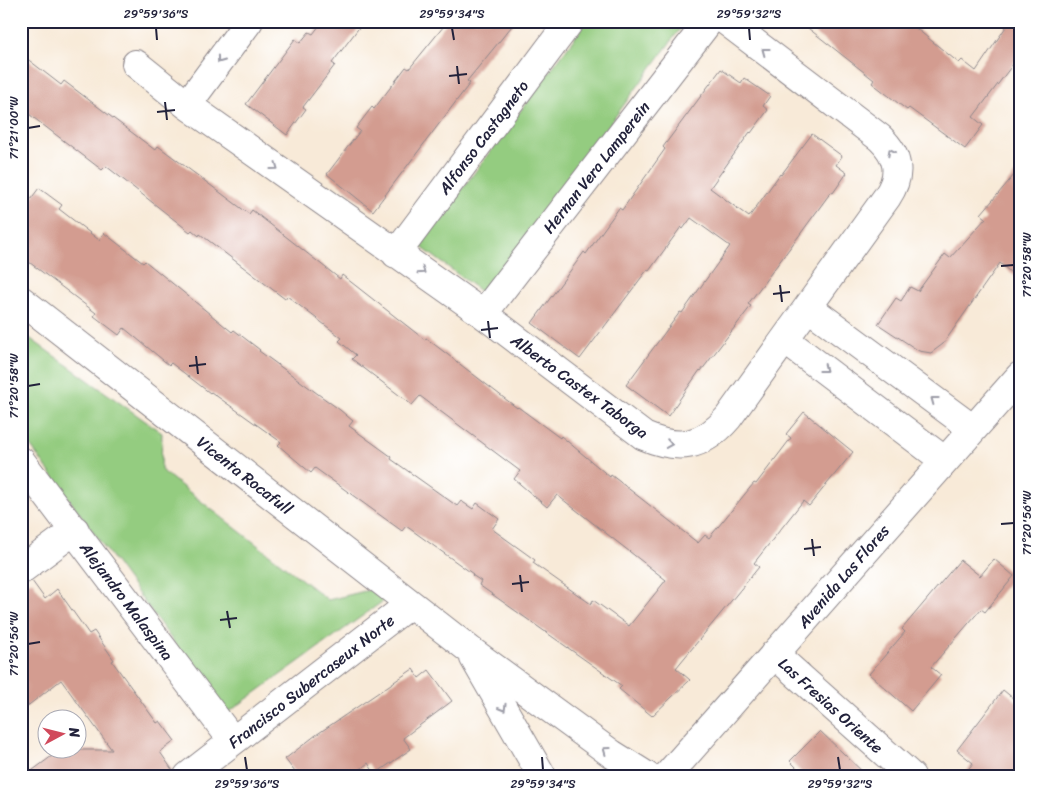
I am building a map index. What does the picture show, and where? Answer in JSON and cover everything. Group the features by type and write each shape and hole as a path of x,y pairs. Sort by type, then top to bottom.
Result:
{"street":[{"path":"187,104 249,21"},
{"name":"Alfonso Castagneto","path":"396,254 570,21"},
{"name":"Hernan Vera Lamperein","path":"482,314 708,21"},
{"name":"Alberto Castex Taborga","path":"136,64 187,104 482,314 644,436 674,446 690,444 705,439 718,430 894,188 896,178 897,167 894,156 880,138 726,21"},
{"name":"Vicenta Rocafull","path":"21,300 470,650 612,754 647,776"},
{"path":"808,307 973,429"},
{"path":"785,340 945,461"},
{"name":"Avenida Las Flores","path":"667,776 1020,376"},
{"name":"Alejandro Malaspina","path":"21,461 75,530 232,741"},
{"path":"21,570 75,530"},
{"name":"Francisco Subercaseux Norte","path":"188,776 410,604"},
{"name":"Vicenta Rocafull","path":"470,650 542,776"},
{"name":"Las Fresias Oriente","path":"774,654 911,776"}],"green space":[{"path":"587,21 686,21 484,294 420,246"},
{"path":"21,332 162,433 161,470 328,600 369,590 386,599 226,714 21,433"}],"building":[{"path":"323,21 364,21 332,63 335,65 303,107 306,109 287,135 246,104 295,39 300,43 309,32 313,34"},
{"path":"448,21 516,21 467,81 470,83 373,211 327,174 360,131 356,128 372,107 374,109 406,67 409,69"},
{"path":"799,21 907,21 959,63 962,60 976,71 1010,21 1020,21 1020,55 973,117 983,125 965,149 909,108 907,110 872,83 874,80"},
{"path":"21,54 61,85 64,81 155,150 158,146 249,214 252,210 340,279 342,275 425,340 426,338 517,408 560,438 561,436 610,477 611,475 698,543 705,535 709,538 754,483 756,484 791,438 786,434 804,412 853,452 809,506 803,501 754,563 759,567 676,668 690,680 652,716 619,689 622,686 479,585 481,581 473,574 406,526 402,531 315,468 311,473 278,445 281,442 210,393 171,363 169,365 124,328 119,335 94,316 96,313 21,256 21,212 39,188 62,205 59,209 99,240 104,233 143,263 145,261 232,332 234,330 259,351 340,410 353,421 349,426 392,457 391,459 457,506 461,501 473,509 477,503 499,519 492,529 535,560 533,563 591,604 593,600 629,626 666,580 557,495 547,507 514,479 520,471 420,396 412,405 352,359 356,355 339,341 342,338 287,296 285,299 200,234 199,236 192,230 190,232 106,166 102,170 21,108"},
{"path":"721,69 741,83 744,78 770,96 763,106 768,110 710,188 749,217 812,134 842,156 836,165 847,173 748,304 751,306 700,370 668,416 626,385 680,312 682,313 730,246 691,218 683,229 681,227 649,271 647,270 580,359 532,323 619,208 622,210 665,149 663,147"},
{"path":"1020,168 1020,281 1000,263 943,344 931,353 919,351 878,324 896,298 901,301 910,287 918,291 945,254 950,258 986,218 981,214"},
{"path":"994,559 1014,576 985,612 981,609 931,667 941,675 911,711 869,674 905,632 902,629 960,560 980,576"},
{"path":"32,581 45,599 57,589 89,634 94,631 114,660 112,661 157,723 160,721 175,741 160,752 173,771 173,776 25,776 47,760 88,760 88,750 112,750 88,717 88,710 83,710 61,680 21,711 21,585"},
{"path":"413,669 419,678 429,670 452,701 403,738 411,749 375,774 368,763 352,776 298,776 285,759 316,735"},
{"path":"1003,690 1020,704 1020,776 963,776 973,763 957,750"},
{"path":"820,731 867,776 805,776 790,761"}]}
